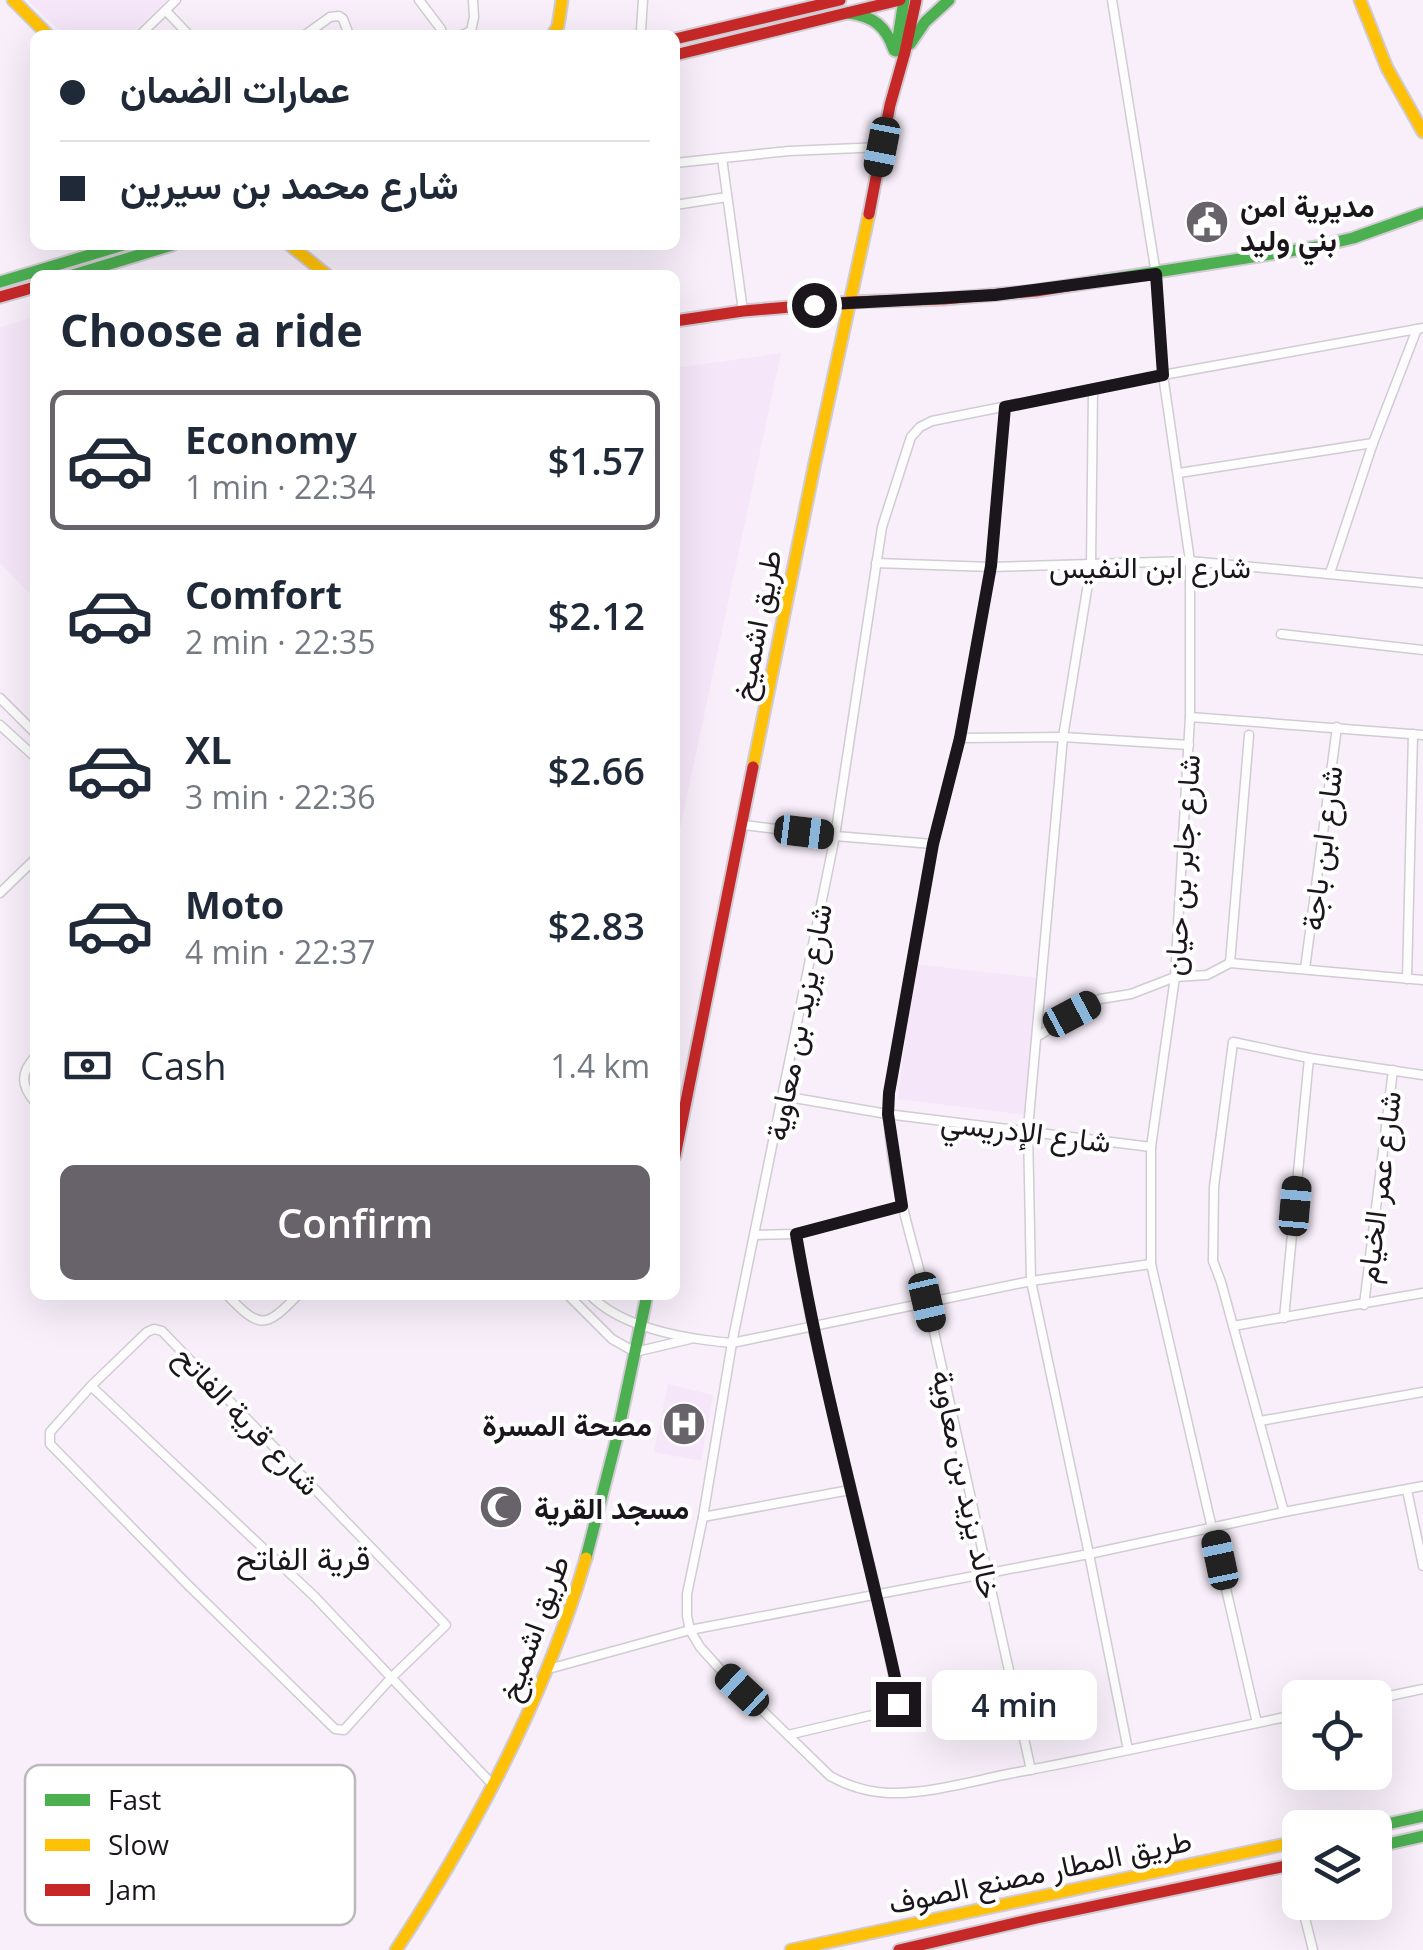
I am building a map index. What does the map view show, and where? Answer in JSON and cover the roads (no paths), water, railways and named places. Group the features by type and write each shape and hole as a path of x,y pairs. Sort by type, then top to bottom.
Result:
{"main road":[{"path":"13,0 43,30"},
{"path":"557,30 562,0"},
{"path":"680,38 840,0"},
{"path":"680,54 902,0 900,56"},
{"path":"900,56 916,0"},
{"path":"900,56 925,22 949,0"},
{"path":"1360,0 1380,54 1423,132"},
{"path":"1370,0 1387,48 1423,116"},
{"path":"848,12 861,13 882,25 900,56"},
{"name":"طريق اشميخ","path":"680,1131 900,56"},
{"path":"680,319 849,302 1036,292 1316,246 1372,232 1423,213"},
{"path":"40,270 106,250"},
{"path":"90,270 156,250"},
{"path":"296,250 321,270"},
{"path":"0,282 30,273"},
{"path":"0,297 30,288"},
{"name":"طريق اشميخ","path":"396,1950 433,1892 524,1726 549,1669 600,1504 646,1300"},
{"path":"1392,1823 1423,1816"},
{"path":"1392,1843 1423,1836"},
{"name":"طريق المطار مصنع الصوف","path":"791,1950 1282,1845"},
{"name":"طريق المطار مصنع الصوف","path":"906,1949 1282,1867"},
{"path":"1098,1884 1103,1904"}],"street":[{"path":"145,30 176,0"},
{"path":"419,0 442,30"},
{"path":"471,30 473,0"},
{"path":"641,30 643,0"},
{"name":"شارع جابر بن حيان","path":"1112,0 1156,274 1163,375 1190,561 1189,745 1174,977 1151,1146 1151,1264 1256,1723"},
{"path":"166,10 184,30"},
{"path":"312,30 334,16 343,19 347,30"},
{"path":"680,162 789,150 882,147"},
{"path":"722,158 744,311"},
{"path":"680,204 727,197"},
{"path":"1330,572 1374,443 1420,328"},
{"name":"شارع يزيد بن معاوية","path":"690,1630 687,1594 732,1344 835,836 882,526 911,437 932,422 1420,328"},
{"path":"1094,389 1091,565 1064,736 1028,1130 1031,1281 1128,1750"},
{"name":"خالد يزيد بن معاوية","path":"1005,407 991,566 960,738 933,844 888,1114 902,1206 1031,1770"},
{"path":"1179,473 1374,443"},
{"name":"شارع ابن النفيس","path":"876,563 991,566 1190,561 1423,583"},
{"path":"1281,634 1423,650"},
{"path":"0,698 30,728"},
{"path":"1190,718 1418,735 1407,979"},
{"path":"11,736 23,721"},
{"path":"0,725 30,753"},
{"name":"شارع ابن باجة","path":"1305,969 1337,728"},
{"path":"1230,963 1249,735"},
{"path":"960,738 1064,736 1189,745"},
{"path":"742,824 933,844"},
{"path":"0,892 30,863"},
{"path":"1038,1036 1100,999 1131,994 1174,977 1207,975 1230,963 1423,980"},
{"path":"1284,1512 1213,1262 1214,1186 1234,1042 1309,1058 1423,1074"},
{"path":"1284,1318 1309,1058"},
{"path":"30,1062 22,1080 30,1096"},
{"name":"شارع عمر الخيام","path":"1364,1304 1393,1070"},
{"name":"شارع الإدريسي","path":"783,1096 888,1114 1151,1146"},
{"path":"755,1235 796,1234 902,1206"},
{"path":"788,1734 885,1712 898,1704 877,1595 812,1326 796,1234"},
{"path":"595,1300 616,1315 641,1324 690,1339 732,1344 1031,1281 1151,1264"},
{"path":"1233,1326 1423,1293"},
{"path":"232,1300 254,1320 262,1322 293,1300"},
{"path":"573,1300 612,1339 634,1352 690,1339"},
{"name":"شارع قرية الفاتح","path":"154,1328 162,1331 446,1625 392,1676 344,1730 335,1728 50,1444 50,1432 91,1386 147,1332 154,1328"},
{"path":"91,1386 316,1597 492,1784"},
{"path":"1260,1421 1423,1392"},
{"path":"549,1669 690,1630 1423,1486"},
{"path":"703,1517 850,1490"},
{"path":"1407,1490 1423,1566"},
{"path":"690,1630 718,1668 830,1776 864,1790 915,1792 1282,1718"},
{"path":"1392,1695 1423,1689"},
{"path":"1305,1920 1312,1950"}],"place":[{"name":"مديرية امن بني وليد","path":"1207,222"},
{"name":"مصحة المسرة","path":"684,1424"},
{"name":"مسجد القرية","path":"501,1507"}],"district":[{"name":"قرية الفاتح","path":"303,1557"}]}
